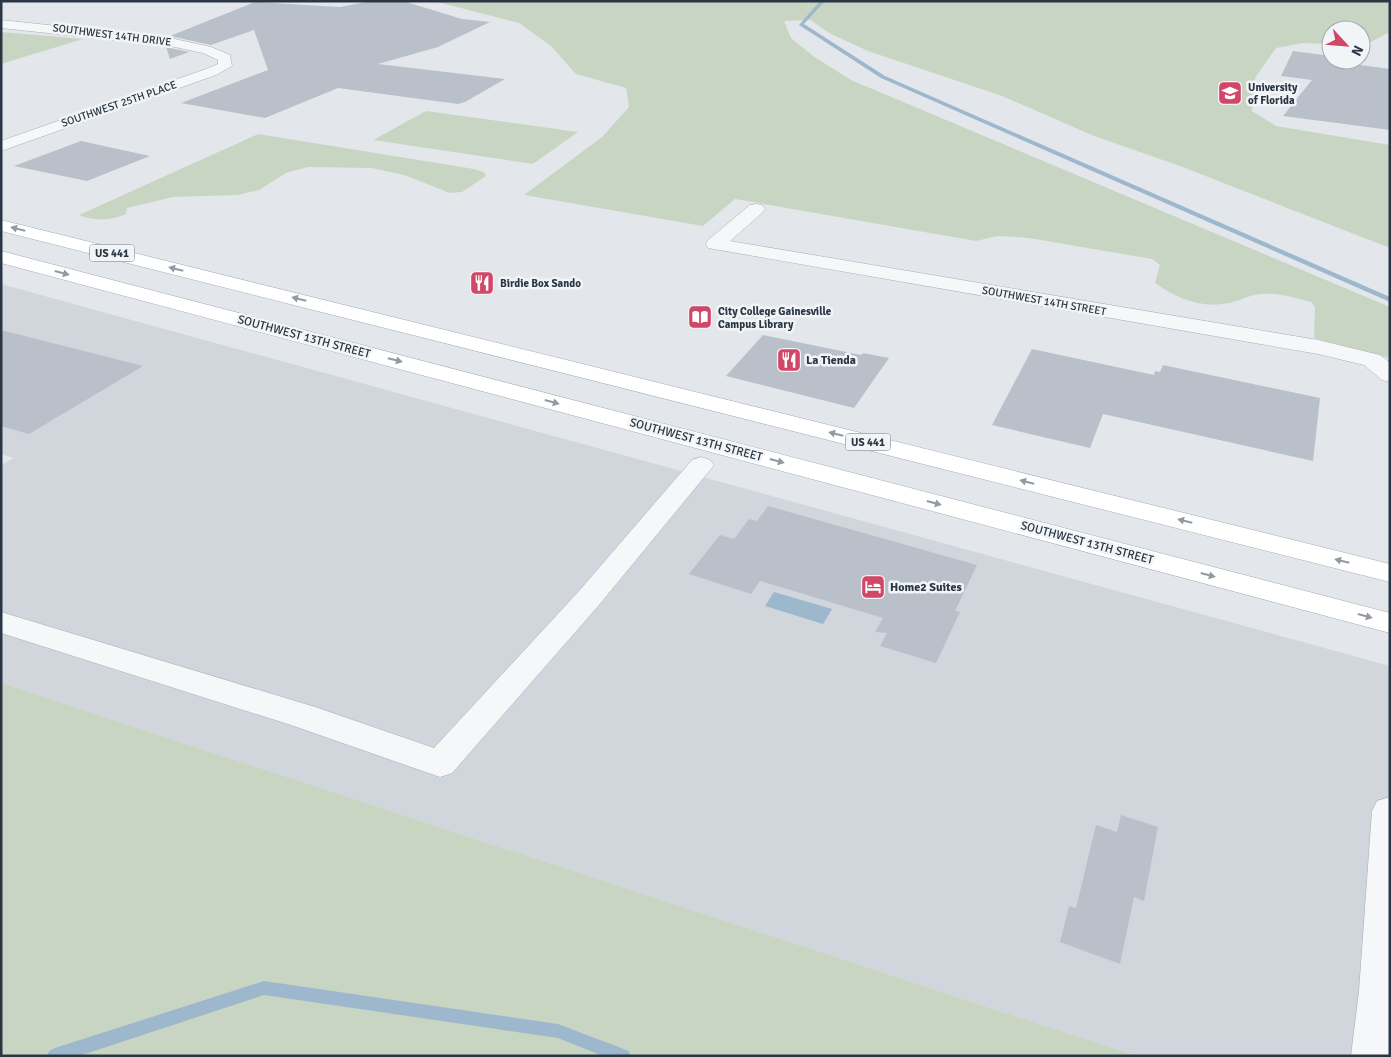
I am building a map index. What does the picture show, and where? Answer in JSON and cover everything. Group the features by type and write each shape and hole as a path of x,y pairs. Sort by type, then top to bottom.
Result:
{"main road":[{"name":"US 441","path":"1,225 1390,573"},
{"name":"SOUTHWEST 13TH STREET","path":"1,257 427,369 709,455 1390,623"},
{"path":"178,304 223,280"},
{"path":"427,369 454,364 646,400 680,395"},
{"path":"709,455 747,412"}],"street":[{"name":"SOUTHWEST 14TH DRIVE","path":"1,24 170,42 207,50 221,56"},
{"name":"SOUTHWEST 25TH PLACE","path":"1,146 212,72 225,66 225,58 221,56"},
{"name":"SOUTHWEST 14TH STREET","path":"756,209 715,244 1318,347 1372,360 1390,375"},
{"path":"1,622 293,714 440,764 589,598 709,455"},
{"path":"1372,1056 1380,991 1390,811"}],"shaded area":[{"path":"1,284 1390,666 1390,1056 1137,1056 1,683 1,465 14,458 1,454"}],"green space":[{"path":"434,1 1390,1 1390,32 1371,42 1371,20 1321,20 1321,44 1303,43 1276,48 1255,78 1252,111 1276,126 1390,145 1390,248 1180,166 1094,136 1002,96 868,51 831,34 810,20 784,21 791,38 813,56 851,80 1390,307 1390,358 1314,338 1315,307 1311,302 1283,295 1268,294 1254,295 1235,302 1209,305 1180,298 1155,283 1160,265 1152,259 1029,238 998,236 976,241 735,199 703,226 524,195 602,137 629,107 626,88 576,74 551,46 519,23"},
{"path":"1,32 83,39 1,64"},
{"path":"426,111 578,132 533,164 373,140"},
{"path":"258,134 474,169 484,172 486,176 462,192 450,193 404,175 372,168 308,167 286,173 259,190 238,195 173,197 127,208 126,214 108,219 97,219 79,215"},
{"path":"1,683 1137,1056 1,1056"}],"water":[{"path":"774,592 832,609 823,624 765,606"}],"building":[{"path":"371,1 403,1 462,19 490,22 438,47 378,64 505,79 465,102 458,104 338,88 265,118 181,103 268,70 254,30 211,45 170,36 255,2 340,7"},
{"path":"166,47 170,48 189,52 170,59"},
{"path":"1293,51 1321,55 1321,70 1371,70 1371,66 1390,69 1390,130 1283,116 1312,80 1281,76"},
{"path":"81,141 150,156 87,181 14,166"},
{"path":"1,330 143,366 29,434 1,426"},
{"path":"763,335 861,355 863,353 889,358 854,408 726,376"},
{"path":"1032,349 1154,375 1155,371 1160,372 1163,365 1320,398 1313,461 1103,414 1090,448 992,425"},
{"name":"Home2 Suites","path":"768,506 977,565 955,611 960,612 936,663 880,646 887,633 875,632 883,618 760,581 751,594 689,574 720,535 734,539 749,519 757,521"},
{"path":"1121,815 1158,827 1144,901 1134,897 1120,964 1060,942 1069,906 1076,908 1096,825 1117,832"}],"waterway":[{"path":"823,1 801,24 883,77 1390,300"},
{"path":"55,1056 264,988 558,1031 623,1056"}],"place":[{"name":"University of Florida","path":"1230,93"},
{"name":"Birdie Box Sando","path":"482,283"},
{"name":"City College Gainesville Campus Library","path":"700,317"},
{"name":"La Tienda","path":"789,360"},
{"name":"Home2 Suites","path":"873,587"}]}
